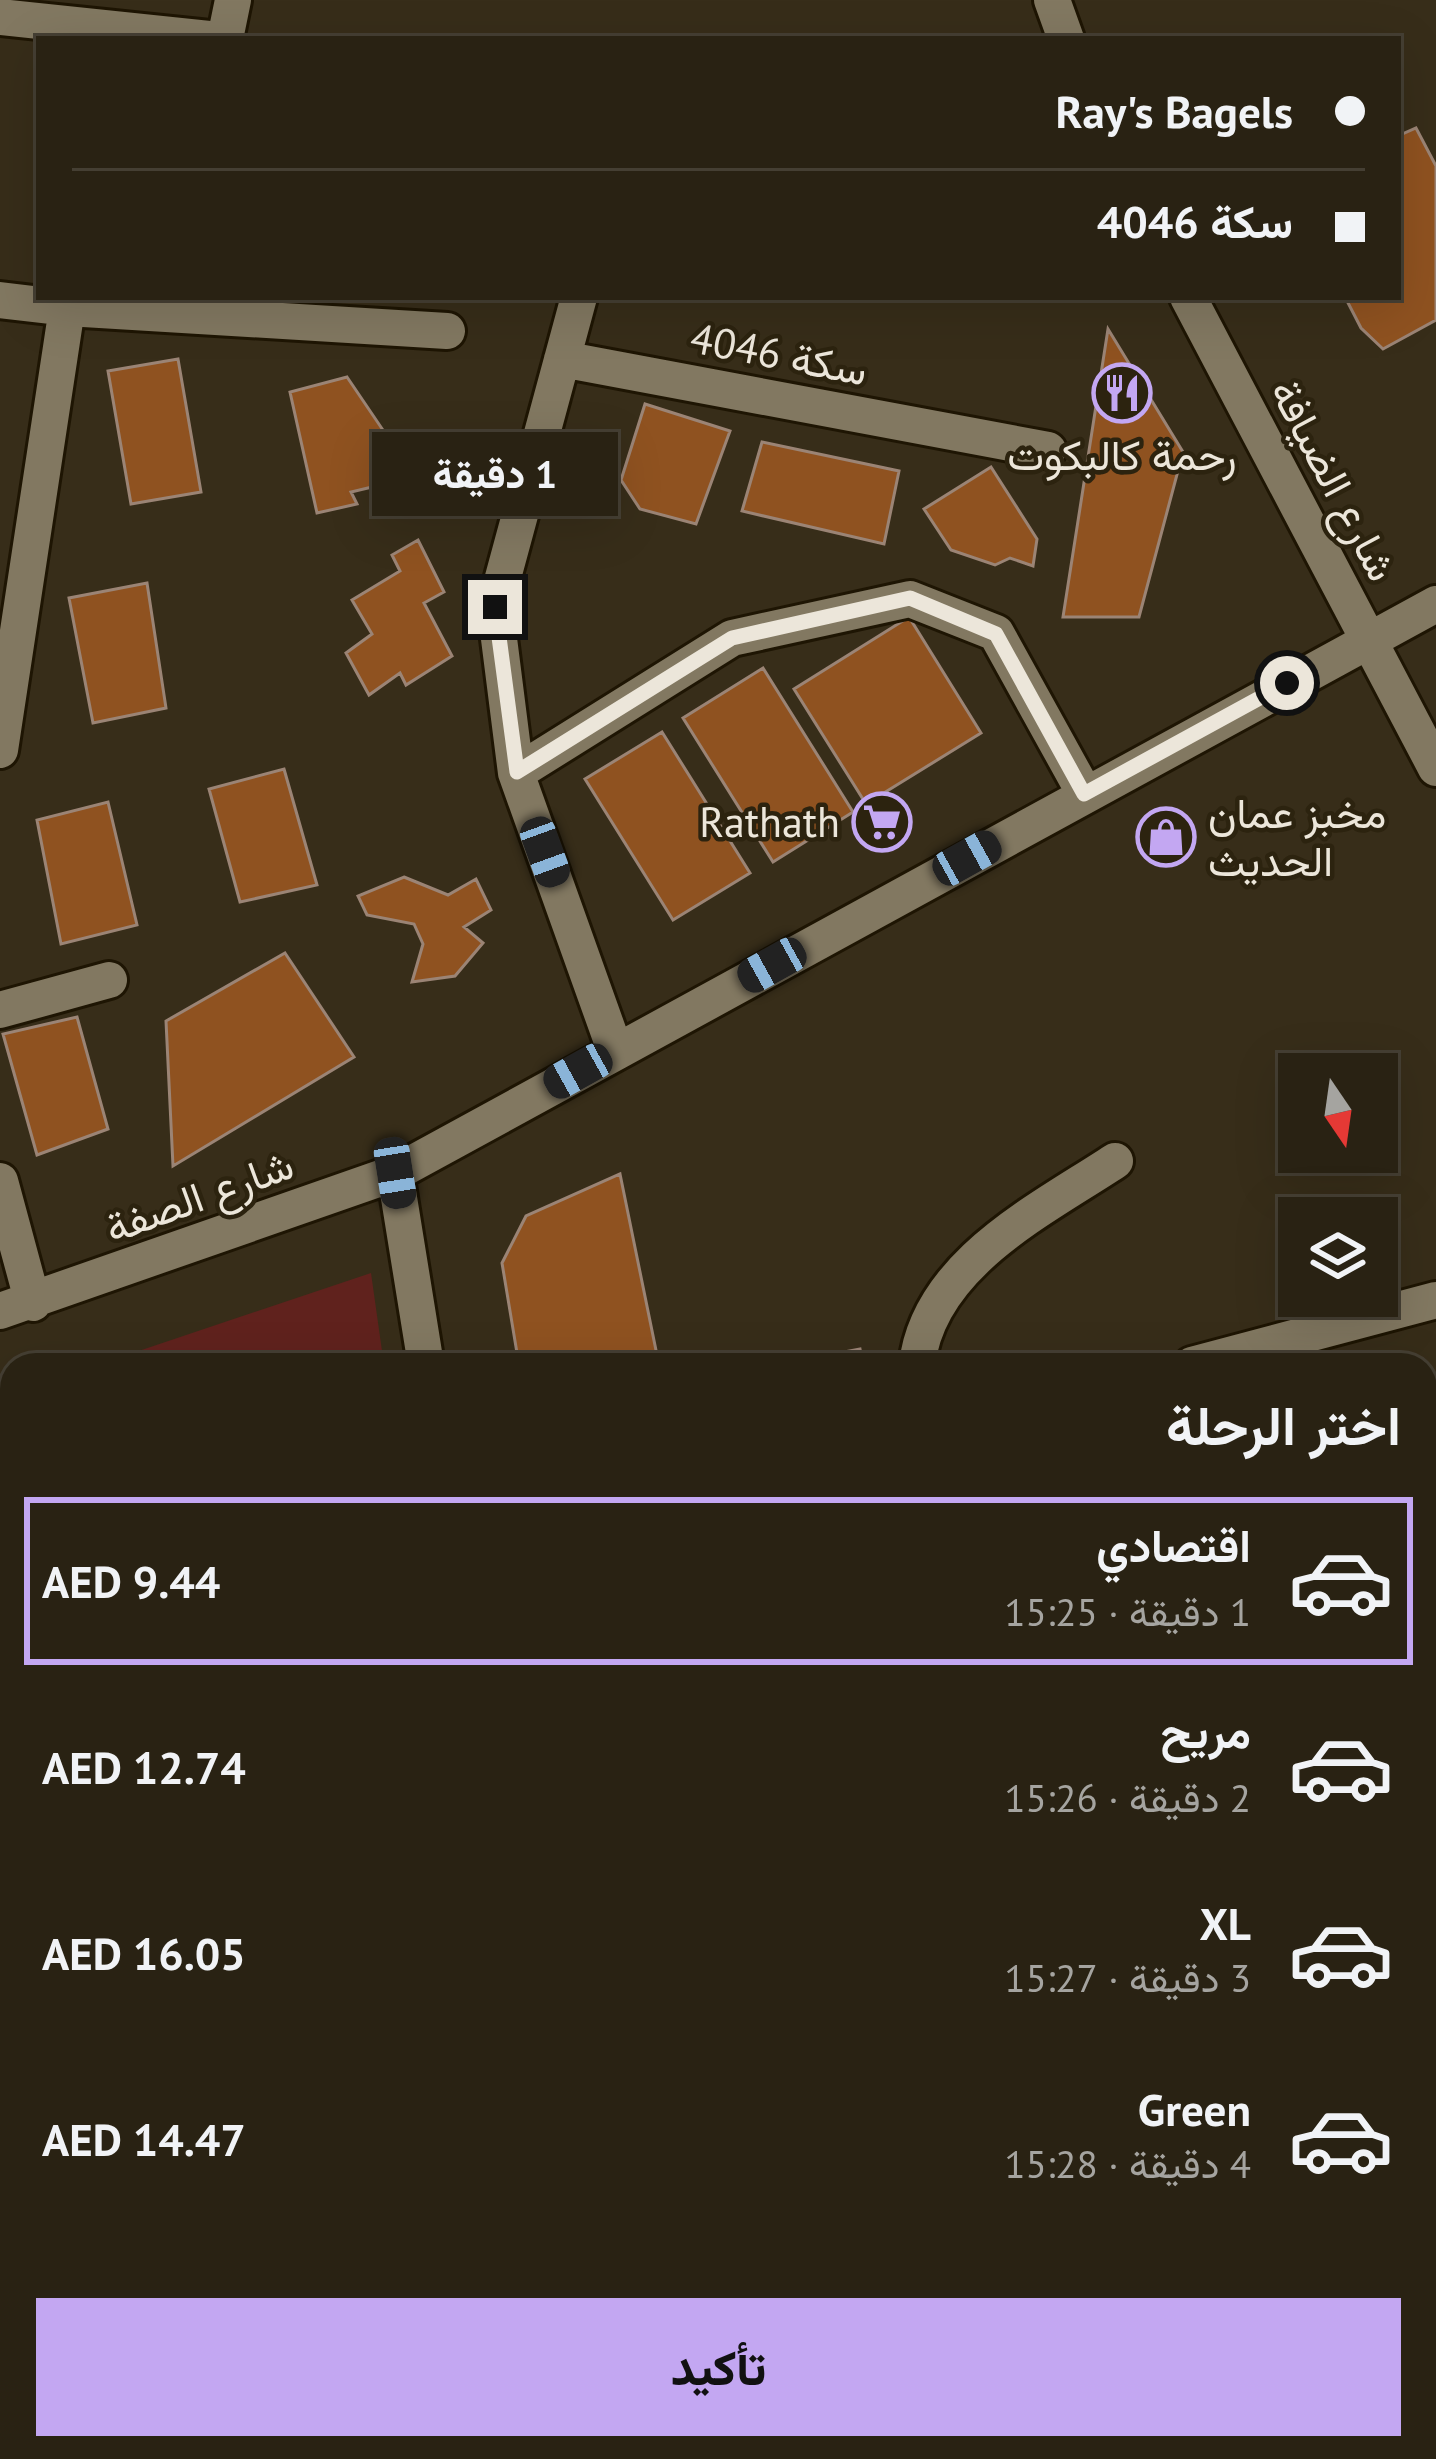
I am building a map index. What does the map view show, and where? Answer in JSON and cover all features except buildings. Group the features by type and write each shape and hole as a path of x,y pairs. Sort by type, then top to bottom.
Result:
{"street":[{"path":"226,36 233,0"},
{"path":"0,17 180,36"},
{"path":"578,300 495,607 517,772 615,1050"},
{"name":"شارع الضيافة","path":"1191,300 1436,768"},
{"path":"0,301 447,331"},
{"path":"0,750 15,563 67,308"},
{"name":"سكة 4046","path":"562,359 1048,450"},
{"path":"517,772 732,638 910,598 996,634 1084,794"},
{"name":"شارع الصفة","path":"16,1307 395,1173 1436,604"},
{"path":"0,1010 109,980"},
{"path":"918,1353 920,1336 953,1283 999,1237 1115,1161"},
{"path":"395,1173 424,1353"},
{"path":"0,1181 16,1307"},
{"path":"1237,1353 1436,1300"}],"shaded area":[{"path":"371,1273 382,1353 133,1353"}],"place":[{"name":"رحمة كالبكوت","path":"1122,393"},
{"name":"Rathath","path":"882,822"},
{"name":"مخبز عمان الحديث","path":"1166,837"}],"route":[{"path":"495,607 517,772 732,638 910,598 996,634 1084,794 1287,683"}]}
